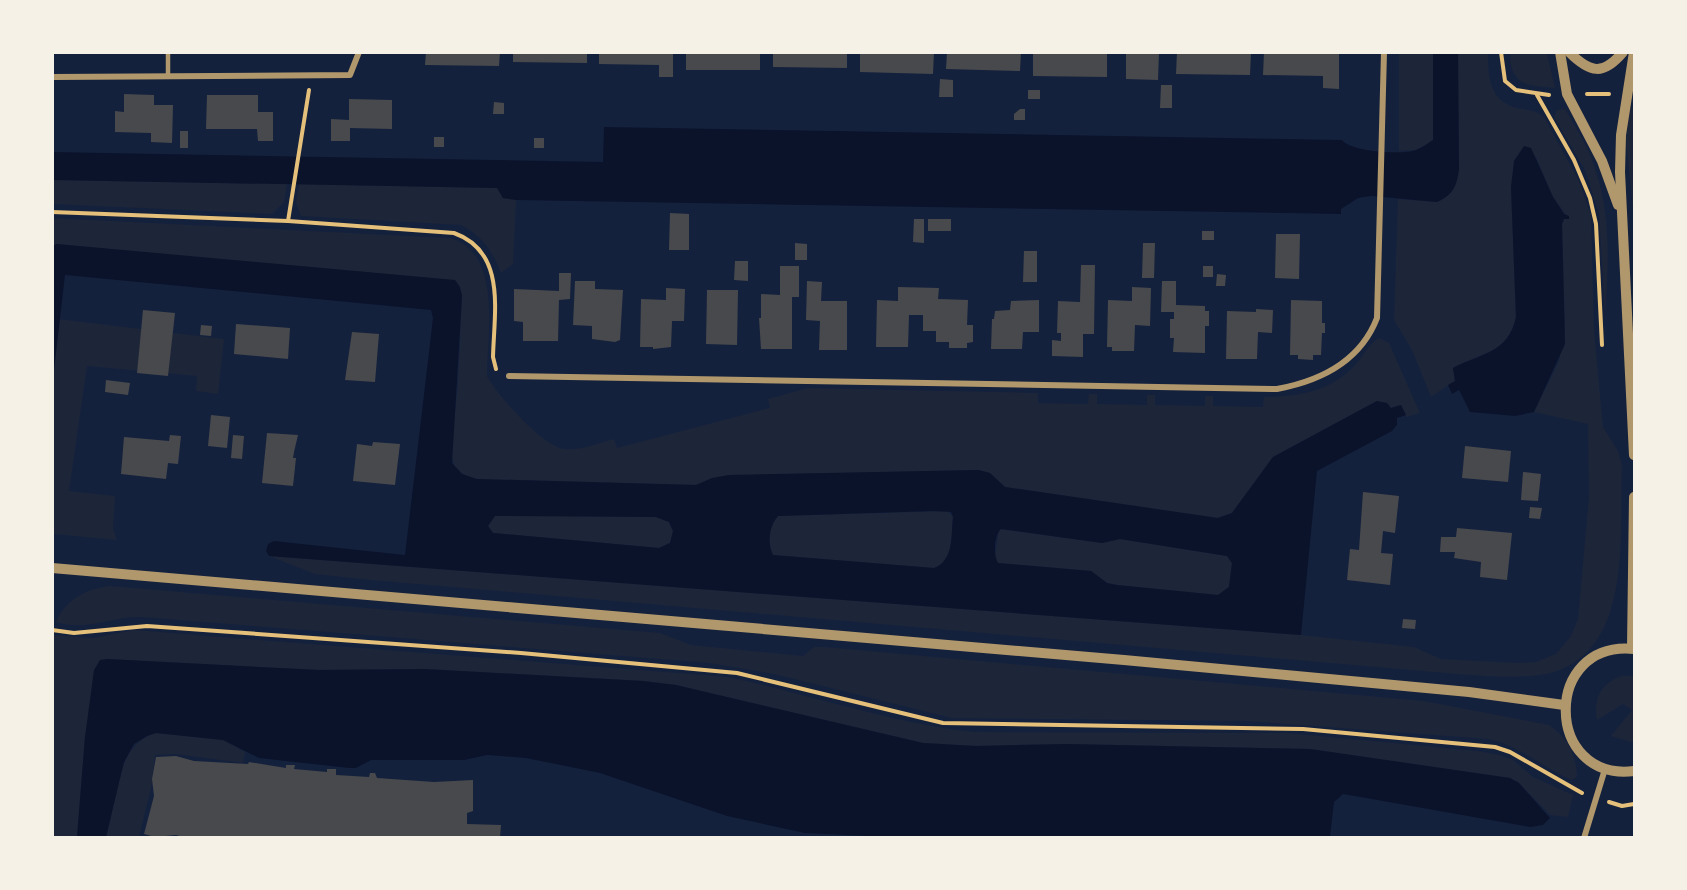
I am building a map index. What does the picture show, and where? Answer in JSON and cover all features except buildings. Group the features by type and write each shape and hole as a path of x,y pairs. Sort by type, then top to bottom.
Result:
{"street":[{"path":"52,77 350,75 359,52"},
{"path":"509,376 1277,389 1310,381 1336,369 1368,336 1377,318 1384,52"},
{"path":"1560,52 1566,94 1602,160 1621,215"},
{"path":"1569,52 1585,66 1599,70 1607,68 1623,52"},
{"path":"1634,52 1621,135 1621,215 1635,455"},
{"path":"1635,496 1633,648 1612,650 1594,657 1579,670 1569,686 1564,705 1566,726 1574,744 1588,759 1605,769 1635,771"},
{"path":"52,568 1136,661 1469,692 1564,705"},
{"path":"1584,837 1605,769"}],"lane":[{"path":"168,52 168,75"}],"path":[{"path":"288,221 312,75"},
{"path":"1537,94 1574,160 1590,198 1596,224 1602,345"},
{"path":"52,212 288,221 454,233 466,237 485,254 491,268 494,284 495,367 500,374 509,376"},
{"path":"52,630 74,633 147,626 521,653 737,673 788,683 943,723 1303,729 1495,747 1509,752 1570,788"},
{"path":"1622,806 1635,804"}],"shaded area":[{"path":"1399,53 1433,53 1433,141 1416,150 1399,151"},
{"path":"1433,53 1458,53 1459,169 1453,189 1437,202 1371,196 1358,198 1341,209 1341,214 516,200 503,198 497,188 53,180 53,152 603,162 604,127 1342,140 1366,150 1409,151 1418,149 1433,140"},
{"path":"1458,53 1488,53 1490,79 1501,100 1508,105 1535,112 1544,117 1578,179 1591,215 1594,330 1603,427 1618,451 1622,465 1620,549 1618,579 1611,608 1601,633 1585,654 1562,669 1551,673 1525,676 1457,674 371,580 315,574 269,556 1301,635 1414,647 1441,659 1518,663 1536,662 1556,654 1571,636 1578,619 1589,497 1588,424 1534,412 1559,361 1565,330 1562,224 1564,218 1569,219 1553,197 1536,157 1521,153 1516,158 1511,187 1516,317 1507,338 1492,350 1453,368 1455,381 1431,397 1412,350 1394,320 1398,199 1437,202 1459,169"},
{"path":"1510,53 1547,53 1555,88 1522,82 1513,72"},
{"path":"1629,108 1634,109 1634,220 1626,140"},
{"path":"1565,109 1588,150 1596,171 1605,211 1608,252 1605,315 1599,214 1585,170 1554,117 1557,110"},
{"path":"1524,146 1531,148 1553,197 1564,214 1569,216 1569,219 1564,219 1562,224 1565,344 1534,412 1515,416 1470,412 1459,390 1452,394 1448,385 1455,381 1453,368 1492,351 1507,338 1516,317 1511,187 1514,161"},
{"path":"53,180 287,184 284,202 272,214 53,204"},
{"path":"299,184 498,188 503,198 516,200 513,264 501,273 486,244 461,225 301,216 296,203"},
{"path":"52,218 450,238 467,247 478,260 485,277 489,318 487,376 510,407 533,430 555,446 564,449 583,448 614,439 617,448 770,408 768,399 808,388 1038,393 1038,403 1088,404 1089,394 1097,394 1097,404 1147,405 1147,395 1155,395 1155,405 1205,406 1205,396 1213,396 1213,406 1263,407 1264,397 1303,394 1337,380 1357,363 1369,346 1379,338 1389,343 1420,413 1407,417 1401,405 1391,408 1377,401 1273,457 1232,513 1217,518 1005,487 995,478 979,470 756,475 696,485 468,478 455,467 451,454 458,383 462,296 57,244 53,246"},
{"path":"57,244 455,280 462,296 452,463 462,474 477,479 696,485 712,478 729,475 979,470 990,473 1005,487 1218,518 1232,513 1273,457 1377,401 1387,403 1391,408 1401,405 1406,415 1397,418 1397,425 1392,431 1317,471 1301,635 269,556 266,551 268,544 274,541 405,555 433,318 431,310 65,275 53,379 52,246","holes":["933,511 951,512 953,517 948,554 945,560 934,568 773,555 770,535 778,516","495,516 656,517 669,522 673,531 670,543 659,548 493,533 488,526","1001,529 1102,543 1120,539 1227,556 1232,563 1229,587 1218,595 1117,585 1107,583 1091,571 998,563 995,545"]},
{"path":"58,319 224,339 218,394 196,391 197,376 87,366 69,491 115,496 113,528 117,540 53,534 52,379"},
{"path":"947,511 953,516 950,546 945,559 934,568 773,555 770,545 771,529 778,516"},
{"path":"498,515 656,517 669,522 673,531 670,543 659,548 493,533 488,526 492,517"},
{"path":"999,529 1102,543 1120,539 1227,556 1232,563 1229,587 1218,595 1117,585 1107,583 1091,571 998,563 995,556"},
{"path":"111,586 660,633 691,645 803,656 814,647 825,647 1424,701 1549,725 1570,747 1577,777 1572,780 1511,747 1488,739 1248,721 952,718 774,674 709,663 142,617 88,625 67,625 56,622 65,607 78,596 94,589"},
{"path":"134,630 728,677 882,716 975,732 1288,733 1477,751 1513,760 1533,777 1573,795 1568,817 1550,815 1519,783 1510,778 1310,749 1067,744 976,746 923,743 676,685 643,681 425,669 319,670 107,659 85,737 77,837 53,838 53,635 93,638"},
{"path":"100,660 319,670 425,669 643,681 676,685 923,743 976,746 1067,744 1310,749 1510,778 1519,783 1550,818 1543,825 1530,827 1343,794 1334,802 1330,837 910,838 805,833 727,816 600,773 526,758 487,755 464,760 371,760 356,768 349,768 259,758 223,740 156,733 134,744 124,762 106,837 77,837 85,737 94,670"},
{"path":"1621,676 1634,676 1634,741 1631,742 1611,736 1632,710 1623,704 1597,720 1596,705 1600,693 1608,683"},
{"path":"156,733 223,740 245,752 243,763 175,754 155,755 151,788 139,837 106,838 119,777 125,762 142,740"}]}
